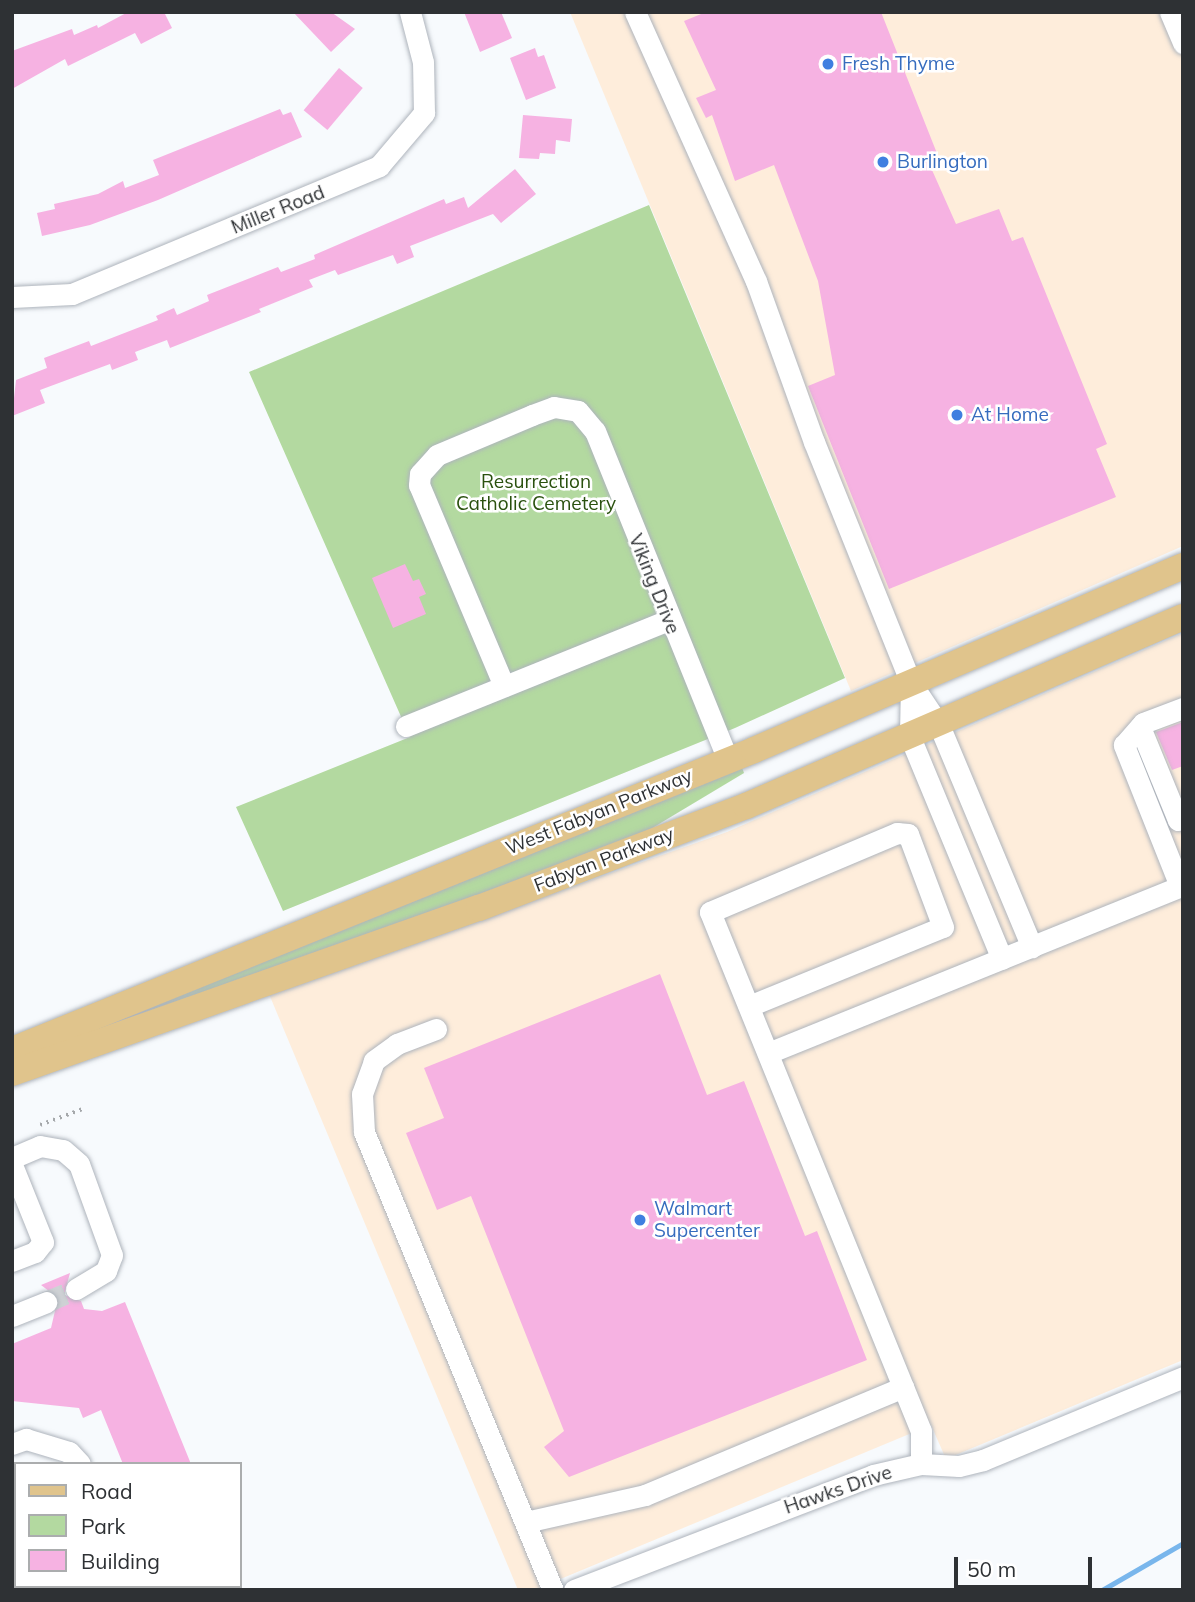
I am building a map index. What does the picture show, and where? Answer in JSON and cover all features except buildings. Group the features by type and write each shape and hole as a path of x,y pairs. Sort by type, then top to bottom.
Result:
{"main road":[{"name":"West Fabyan Parkway","path":"12,1050 728,760 1183,566"},
{"name":"Fabyan Parkway","path":"12,1073 479,908 910,737 1183,617"}],"street":[{"name":"Miller Road","path":"12,297 72,294 379,166 425,113 423,62 410,12"},
{"path":"635,12 756,281 814,442 911,683 939,725 1032,947"},
{"path":"1170,12 1183,44"},
{"name":"Viking Drive","path":"504,686 419,485 420,474 437,455 533,415 554,407 578,411 595,431 667,620 728,760"},
{"path":"406,726 667,620"},
{"path":"1152,630 1183,626"},
{"path":"911,683 910,737 1002,959"},
{"path":"768,1054 1181,886 1124,745 1140,727 1183,708"},
{"path":"1140,727 1178,820 1183,818"},
{"path":"749,1006 943,927 908,834 897,833 710,912 921,1431 920,1464"},
{"path":"436,1029 397,1044 374,1061 362,1094 364,1132 553,1590"},
{"path":"12,1158 40,1146 63,1150 79,1164 112,1255 106,1271 76,1289"},
{"path":"12,1165 43,1242 35,1252 12,1261"},
{"path":"12,1316 46,1302"},
{"name":"Hawks Drive","path":"574,1590 873,1475 920,1464 959,1466 984,1460 1183,1377"},
{"path":"526,1522 645,1495 903,1387"},
{"path":"12,1444 26,1439 69,1452 77,1462"}],"path":[{"path":"36,1127 85,1108"}],"shaded area":[{"path":"570,12 1183,12 1183,546 851,691"},
{"path":"1183,633 1183,1360 946,1459 931,1425 534,1590 518,1590 269,994 727,832"}],"green space":[{"name":"Resurrection Catholic Cemetery","path":"649,205 845,678 735,728 283,911 236,807 410,737 249,372"},
{"path":"741,765 744,773 609,854 20,1059"}],"waterway":[{"path":"1102,1590 1183,1543"}],"tunnel":[{"path":"46,1302 76,1289"}],"place":[{"name":"Fresh Thyme","path":"828,64"},
{"name":"Burlington","path":"883,162"},
{"name":"At Home","path":"957,415"},
{"name":"Walmart Supercenter","path":"640,1220"}]}
